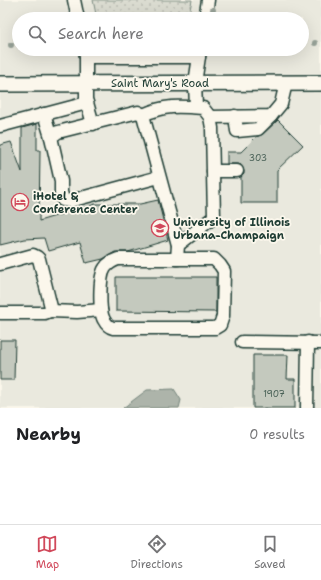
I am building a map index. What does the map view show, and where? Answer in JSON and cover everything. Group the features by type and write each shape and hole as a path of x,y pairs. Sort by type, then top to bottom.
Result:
{"main road":[{"name":"Saint Mary's Road","path":"0,84 321,83"}],"lane":[{"path":"206,12 208,0"},
{"path":"70,2 75,12"},
{"path":"86,56 87,103 93,124"},
{"path":"196,107 195,83 200,56"},
{"path":"210,116 271,116 281,104 286,83"},
{"path":"0,126 87,103"},
{"path":"143,115 156,109 171,106 202,108 210,116 212,128 214,217 178,245"},
{"path":"51,137 58,132 138,112 143,115 178,245 177,259"},
{"path":"44,114 61,181 63,200 70,201 159,177"},
{"path":"213,171 237,170"},
{"path":"0,264 33,255 37,257 39,259 52,307 50,311"},
{"path":"118,259 177,259 214,259 224,271 223,316 220,325 215,328 109,327 104,320 101,310 101,277 104,268 111,262 118,259"},
{"path":"0,313 45,313 50,311 77,312 101,310"},
{"path":"242,342 321,342"},
{"path":"307,408 308,342"}],"shaded area":[{"name":"University of Illinois Urbana-Champaign","path":"0,0 321,0 321,408 0,408"},
{"path":"93,0 192,0 189,12 96,12"},
{"path":"104,56 181,56 181,57"},
{"path":"174,389 181,400 179,408 123,408 147,390"}],"building":[{"path":"278,120 303,145 277,170 277,203 241,203 241,177 244,174 244,171 240,164 227,164 227,152 241,152 256,137 263,134"},
{"name":"iHotel & Conference Center","path":"37,124 37,150 40,150 39,221 95,204 140,204 158,200 168,240 128,252 115,252 103,259 86,263 80,242 48,251 44,238 25,239 0,245 0,145 11,142 22,172 22,128"},
{"path":"116,277 216,277 216,312 116,311"},
{"path":"0,340 15,340 14,380 0,380"},
{"path":"253,355 288,355 287,379 295,379 295,408 253,408"}],"place":[{"name":"iHotel & Conference Center","path":"20,202"},
{"name":"University of Illinois Urbana-Champaign","path":"160,228"}]}
